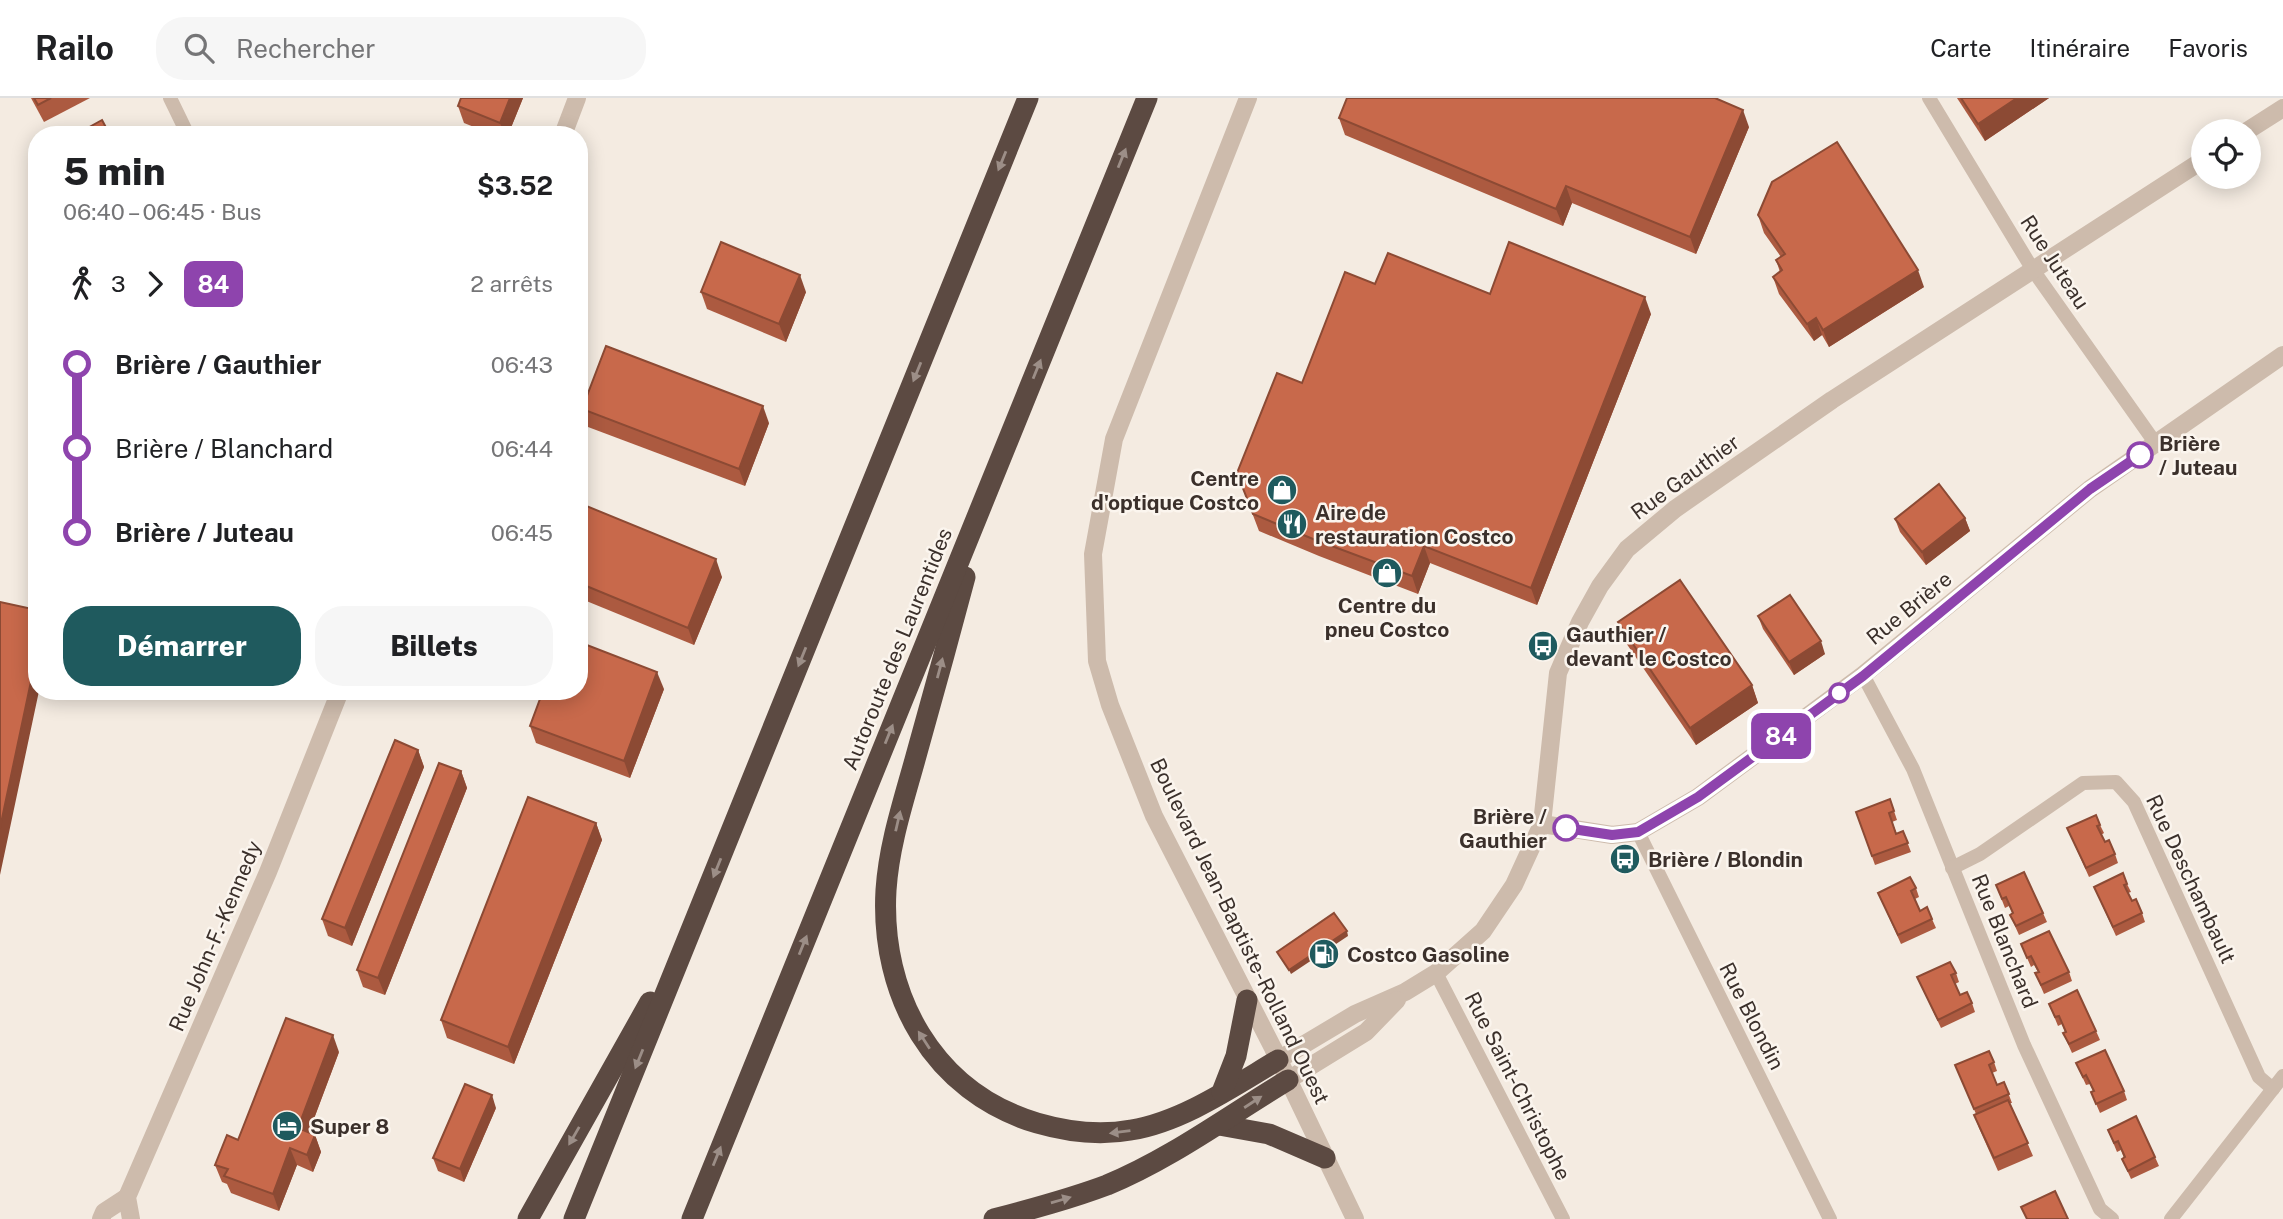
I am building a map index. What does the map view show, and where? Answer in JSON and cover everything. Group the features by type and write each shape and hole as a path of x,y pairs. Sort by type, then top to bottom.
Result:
{"highway":[{"path":"574,1219 1028,98"},
{"name":"Autoroute des Laurentides","path":"692,1219 1147,98"},
{"path":"991,484 892,850 886,891 887,933 898,990 921,1036 949,1072 984,1099 1030,1121 1062,1130 1083,1133 1133,1130 1178,1115 1278,1060"},
{"path":"528,1219 693,928"},
{"path":"1222,1091 1236,1056 1247,1000"},
{"path":"994,1219 1072,1197 1151,1164 1219,1125 1287,1080"},
{"path":"1219,1125 1269,1134 1325,1158"}],"street":[{"path":"170,98 184,126"},
{"path":"567,126 578,98"},
{"name":"Boulevard Jean-Baptiste-Rolland Ouest","path":"1248,98 1114,439 1093,554 1097,661 1110,705 1154,816 1355,1219"},
{"name":"Rue Juteau","path":"1929,98 2032,270 2156,444"},
{"path":"2261,122 2283,108"},
{"name":"Rue Gauthier","path":"1278,1060 1354,1014 1405,992 1436,973 1483,931 1514,885 1542,824 1558,673 1580,622 1600,586 1627,549 1675,509 1832,400 2191,168"},
{"name":"Rue Brière","path":"1542,824 1612,835 1638,832 1698,797 1863,676 2090,489 2283,355"},
{"name":"Rue Blanchard","path":"1863,676 1913,769 2024,1045 2100,1209 2112,1219"},
{"name":"Rue John-F.-Kennedy","path":"101,1219 104,1212 127,1197 268,872 336,700"},
{"name":"Rue Deschambault","path":"1952,868 1980,854 2083,783 2116,782 2134,802 2259,1077 2273,1089"},
{"name":"Rue Blondin","path":"1638,832 1830,1219"},
{"name":"Rue Saint-Christophe","path":"1436,973 1563,1219"},
{"name":"Rue Gauthier","path":"1287,1080 1366,1032 1405,992"},
{"path":"2171,1219 2283,1076"},
{"path":"127,1197 131,1219"}],"building":[{"path":"34,98 51,98 38,105"},
{"path":"461,98 510,98 500,123 458,106"},
{"path":"1347,98 1715,98 1743,110 1690,237 1566,186 1556,209 1339,118"},
{"path":"1961,98 2017,98 1978,124"},
{"path":"102,120 105,126 91,126"},
{"path":"1837,142 1918,270 1823,330 1816,318 1807,324 1773,277 1782,270 1776,260 1785,254 1758,215 1772,182"},
{"path":"721,242 800,275 779,324 701,292"},
{"path":"1509,242 1645,297 1531,588 1424,546 1412,576 1253,514 1237,473 1277,373 1302,383 1345,272 1375,284 1388,253 1490,294"},
{"path":"606,346 763,406 739,469 588,411 588,393"},
{"path":"1939,484 1965,518 1922,552 1895,519"},
{"path":"588,507 716,559 688,628 588,587"},
{"path":"1680,580 1752,685 1690,728 1618,622"},
{"path":"1790,595 1821,641 1789,662 1758,616"},
{"path":"0,602 28,608 28,696 0,828"},
{"path":"588,645 657,672 624,761 530,726 540,700 588,700"},
{"path":"395,740 418,750 345,928 322,919"},
{"path":"439,763 461,771 378,978 357,970"},
{"path":"528,797 596,823 508,1047 441,1020"},
{"path":"1890,799 1894,811 1889,813 1896,834 1903,831 1908,843 1872,856 1856,812"},
{"path":"2096,815 2100,825 2097,826 2105,842 2109,840 2115,854 2086,868 2067,828"},
{"path":"2024,872 2043,913 2016,926 2006,897 2002,899 1996,885"},
{"path":"2123,873 2127,884 2124,885 2132,901 2136,899 2142,913 2113,927 2094,887"},
{"path":"1910,877 1916,888 1911,891 1920,911 1927,907 1932,919 1898,935 1878,893"},
{"path":"1334,913 1347,931 1289,970 1277,952"},
{"path":"2049,931 2069,972 2041,985 2035,973 2039,972 2031,956 2027,958 2021,944"},
{"path":"1950,962 1956,973 1951,975 1960,995 1967,992 1972,1003 1938,1020 1917,977"},
{"path":"2077,990 2096,1031 2069,1044 2059,1016 2055,1017 2049,1004"},
{"path":"286,1018 333,1035 298,1128 315,1135 307,1155 290,1148 273,1194 224,1176 228,1169 215,1165 227,1135 238,1140"},
{"path":"2105,1050 2124,1091 2096,1104 2091,1092 2094,1091 2076,1063"},
{"path":"1989,1051 1994,1062 1989,1065 1997,1085 2004,1082 2009,1094 1974,1109 1955,1065"},
{"path":"465,1084 492,1095 460,1169 433,1158"},
{"path":"2008,1100 2028,1143 1994,1158 1974,1115"},
{"path":"2136,1116 2155,1157 2128,1171 2118,1141 2114,1143 2108,1130"},
{"path":"2055,1191 2068,1219 2027,1219 2021,1207"}],"bus line":[{"name":"84","path":"1566,828 1612,835 1638,832 1698,797 1863,676 2090,489 2140,455"}],"place":[{"name":"Brière / Juteau","path":"2140,455"},
{"name":"Centre d'optique Costco","path":"1282,490"},
{"name":"Aire de restauration Costco","path":"1292,524"},
{"name":"Centre du pneu Costco","path":"1387,573"},
{"name":"Gauthier / devant le Costco","path":"1543,646"},
{"name":"Brière / Gauthier","path":"1566,828"},
{"name":"Brière / Blondin","path":"1625,859"},
{"name":"Costco Gasoline","path":"1324,954"},
{"name":"Super 8","path":"287,1126"}]}
